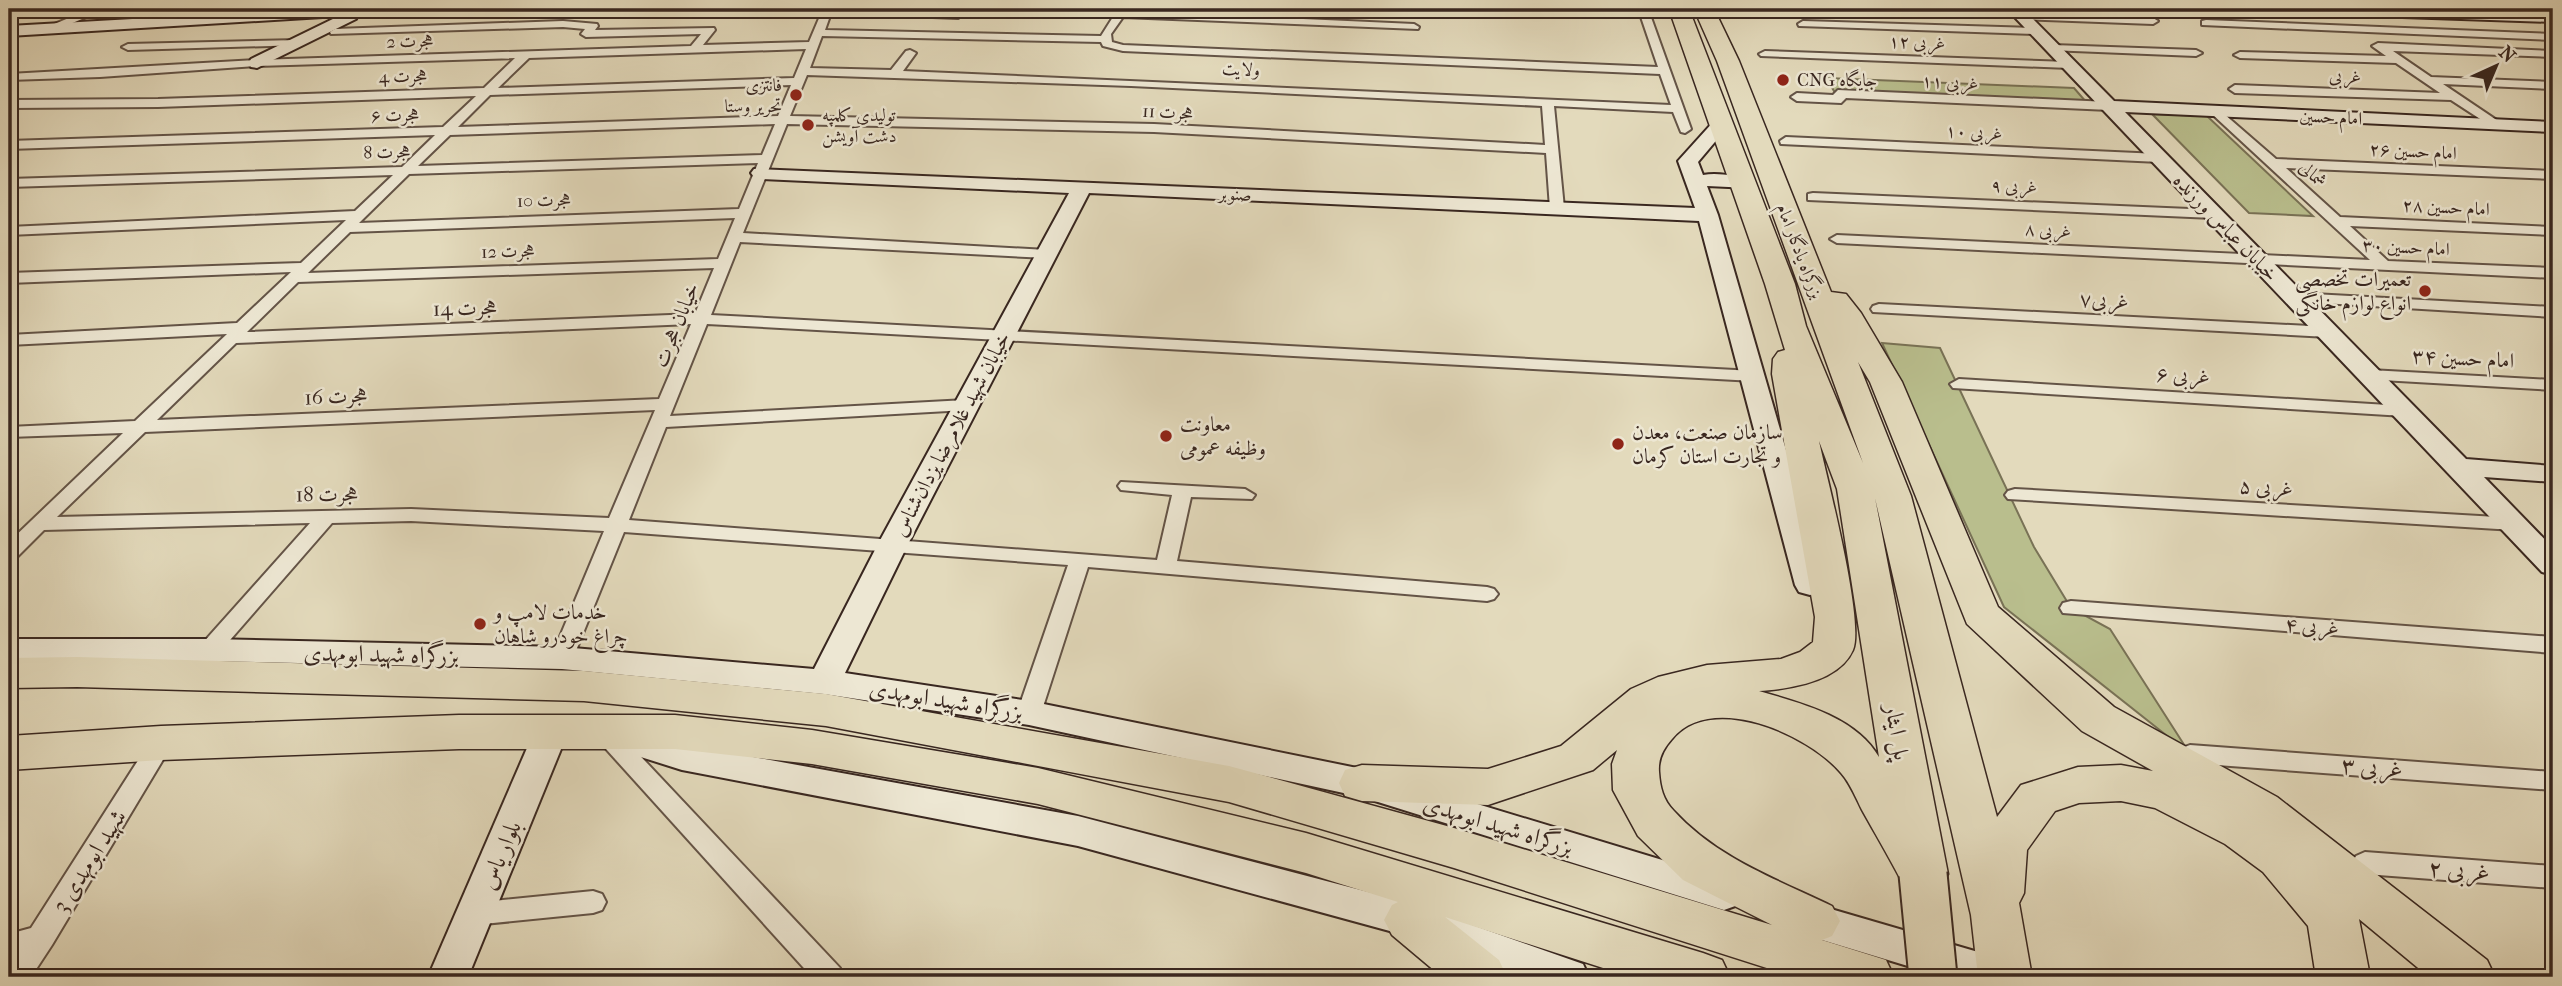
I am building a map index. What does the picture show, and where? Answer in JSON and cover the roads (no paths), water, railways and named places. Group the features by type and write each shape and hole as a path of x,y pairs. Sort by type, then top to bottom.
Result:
{"highway":[{"name":"بزرگراه یادگار امام","path":"1685,11 1721,124 1780,284 1791,326 1874,492"},
{"name":"بزرگراه یادگار امام","path":"1685,11 1728,61 1821,251 1874,492"},
{"path":"1821,251 1846,313 1886,382 1981,614 2098,719 2260,810 2468,977"},
{"path":"1362,783 1488,788 1577,758 1647,700 1672,688 1707,680 1785,674 1815,663 1833,648 1836,617 1788,374 1791,326"},
{"path":"1874,492 1997,915"},
{"name":"پل ایثار","path":"1874,492 1923,874 1933,977"},
{"path":"77,672 135,652"},
{"name":"بزرگراه شهید ابومهدی","path":"9,673 77,672 583,686 1028,730 1454,848 1846,951"},
{"path":"1846,951 1701,866 1655,822 1637,790 1635,764 1643,742 1665,716 1702,704 1744,703 1783,714 1822,731 1858,761 1923,874"},
{"path":"9,753 369,734 551,732 675,732 812,747 1038,786 1306,853 1703,977"},
{"path":"2003,977 1997,915 2003,846 2038,799 2078,785 2121,783 2165,792 2206,810 2242,830 2280,858 2333,919 2342,971 2339,977"},
{"path":"1410,920 1480,977"}],"street":[{"path":"51,29 96,11 55,9"},
{"path":"9,31 364,13 382,9"},
{"path":"2314,9 2553,17"},
{"path":"828,10 958,15"},
{"name":"خیابان هجرت","path":"562,658 828,10"},
{"path":"1058,11 1122,11 1414,27"},
{"path":"1107,39 1106,34 1122,11"},
{"path":"1685,11 1665,71 1685,129"},
{"path":"275,63 364,13"},
{"path":"1803,23 2025,19 2153,21"},
{"name":"خیابان عباس ورزنده","path":"2025,19 2553,565"},
{"path":"2206,23 2553,37"},
{"path":"9,40 339,27 563,24 593,26 586,34 710,30 694,49"},
{"path":"257,63 339,27"},
{"path":"2351,28 2494,124"},
{"name":"هجرت 2","path":"9,76 100,74 257,63 694,49 816,39 1107,39 1107,44 1123,48 1665,71"},
{"path":"128,47 298,43"},
{"path":"2379,47 2553,54"},
{"path":"2053,48 2196,53"},
{"path":"894,74 910,53"},
{"path":"12,546 526,54"},
{"name":"غربی ۱۲","path":"1765,54 2069,65"},
{"name":"غربی","path":"2240,55 2398,60"},
{"name":"ولایت","path":"801,76 1020,72 1678,109"},
{"name":"هجرت 4","path":"9,104 158,103 801,76"},
{"path":"2428,80 2553,86"},
{"path":"1241,102 1245,86"},
{"name":"غربی","path":"2235,89 2454,97"},
{"name":"غربی ۱۱","path":"1797,97 1841,99 1838,94 2109,106"},
{"path":"1548,102 1557,208"},
{"name":"امام حسین","path":"2109,106 2553,127"},
{"name":"شمالی","path":"2216,111 2384,265"},
{"name":"هجرت ۶","path":"9,145 783,120"},
{"name":"هجرت 11","path":"783,120 1154,128 1552,149"},
{"path":"1721,124 1688,160 1709,215 1810,584"},
{"name":"غربی ۱۰","path":"1786,141 2159,158"},
{"name":"امام حسین ۲۶","path":"2272,163 2553,175"},
{"name":"هجرت 8","path":"9,183 405,171 764,166"},
{"name":"صنوبر","path":"764,166 1082,187 1709,215"},
{"path":"1695,183 1713,179 1743,184"},
{"name":"خیابان شهید غلامرضا یزدان‌شناس","path":"824,682 893,544 1082,187"},
{"name":"غربی ۹","path":"1812,197 2213,214"},
{"name":"هجرت 10","path":"346,228 744,213"},
{"path":"9,230 359,215"},
{"name":"امام حسین ۲۸","path":"2336,221 2553,231"},
{"path":"734,237 1047,254"},
{"name":"غربی ۸","path":"1821,251 2257,259"},
{"name":"امام حسین ۳۰","path":"2257,259 2553,273"},
{"name":"هجرت 12","path":"293,278 724,263"},
{"path":"9,278 306,267"},
{"path":"2295,298 2553,312"},
{"name":"غربی۷","path":"1879,309 2328,332"},
{"name":"هجرت 14","path":"9,340 701,319 1754,376"},
{"name":"امام حسین ۳۴","path":"2370,375 2553,385"},
{"name":"غربی ۶","path":"1959,384 2404,411"},
{"name":"هجرت 16","path":"9,432 666,404"},
{"path":"659,422 966,405"},
{"path":"2459,467 2553,474"},
{"path":"1128,486 1245,495"},
{"path":"1165,567 1183,490"},
{"name":"غربی ۵","path":"2015,495 2514,524"},
{"name":"هجرت 18","path":"38,524 411,515 617,525 893,544 1487,594"},
{"path":"209,650 327,517"},
{"path":"1028,730 1080,560"},
{"name":"غربی ۴","path":"2071,608 2553,645"},
{"name":"بزرگراه شهید ابومهدی","path":"9,650 209,650 562,658 824,682 1028,730 1180,746 1362,783 1846,951"},
{"name":"بلوار یاس","path":"448,977 551,732"},
{"path":"605,733 682,757 1078,831 1410,920 1569,977"},
{"path":"605,733 830,977"},
{"name":"شهید ابومهدی 3","path":"16,977 162,743"},
{"name":"غربی ۳","path":"2190,754 2553,781"},
{"name":"غربی ۲","path":"2365,863 2553,877"},
{"path":"474,914 593,902"},
{"path":"9,946 42,937"},
{"path":"1846,951 2003,977"}],"place":[{"name":"CNG جایگاه","path":"1783,80"},
{"name":"فانتزی تحریر وستا","path":"796,95"},
{"name":"تولیدی کلمپه دشت آویشن","path":"808,125"},
{"name":"تعمیرات تخصصی انواع لوازم خانگی","path":"2425,291"},
{"name":"معاونت وظیفه عمومی","path":"1166,436"},
{"name":"سازمان صنعت، معدن و تجارت استان کرمان","path":"1618,444"},
{"name":"خدمات لامپ و چراغ خودرو شاهان","path":"480,624"}]}
